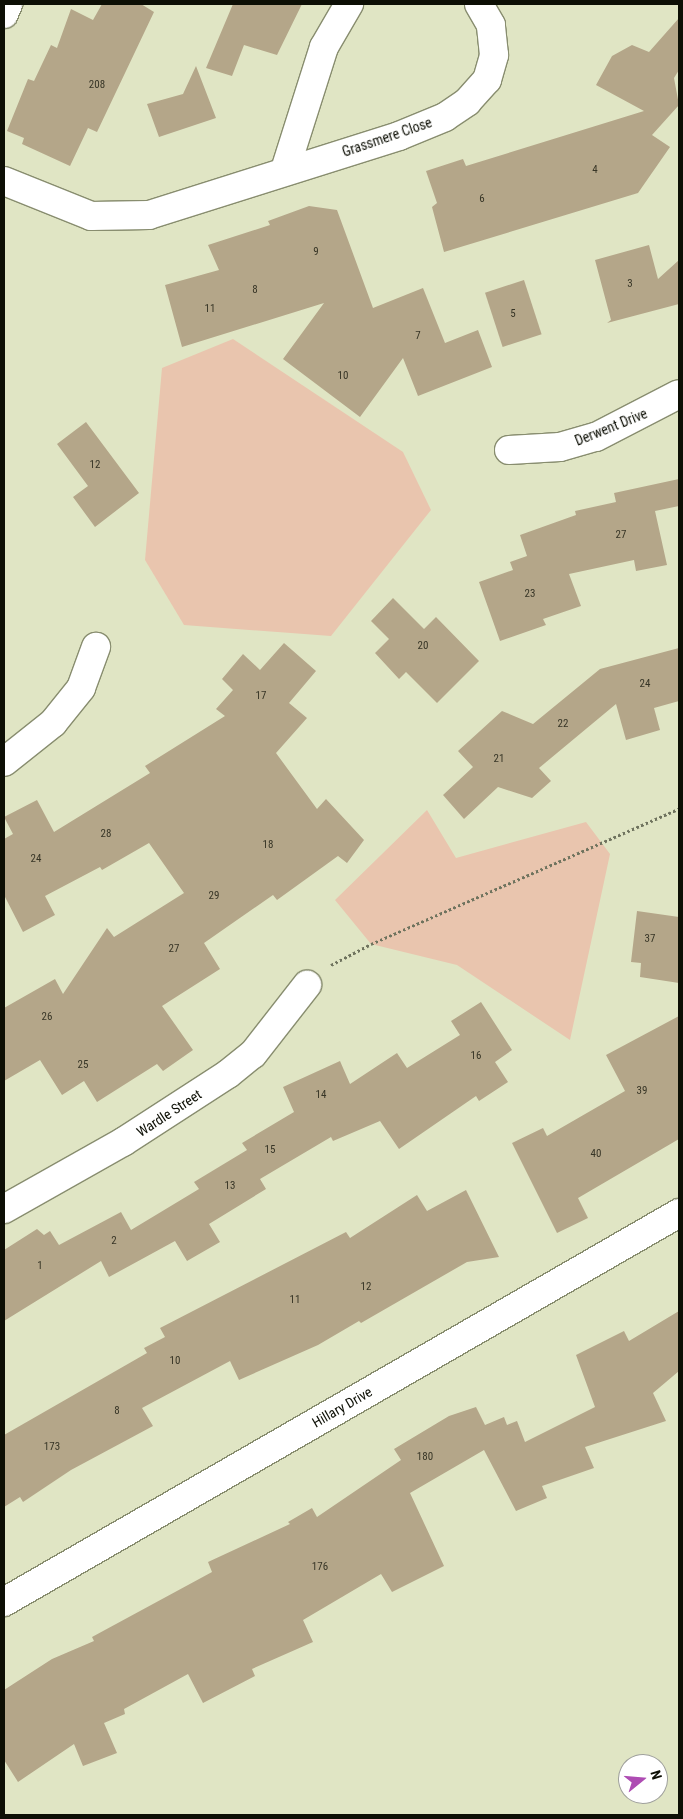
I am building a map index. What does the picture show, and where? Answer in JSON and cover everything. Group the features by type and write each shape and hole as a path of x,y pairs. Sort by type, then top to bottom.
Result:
{"street":[{"path":"4,14 8,4"},
{"path":"285,170 324,47 349,4"},
{"name":"Grassmere Close","path":"4,181 91,216 149,215 285,170 398,136 445,117 467,102 486,80 494,55 491,25 479,4"},
{"name":"Derwent Drive","path":"510,450 560,447 596,437 679,394"},
{"path":"4,762 53,723 81,688 96,647"},
{"name":"Wardle Street","path":"4,1209 123,1142 228,1074 252,1054 307,985"},
{"name":"Hillary Drive","path":"4,1602 679,1213"}],"path":[{"path":"307,985 342,957 679,809"}],"shaded area":[{"path":"233,339 403,452 431,510 331,636 184,625 145,560 162,368"},
{"path":"427,810 456,858 586,822 610,854 570,1040 457,965 371,944 335,900"}],"building":[{"path":"102,4 141,4 154,12 97,132 88,128 70,166 22,144 24,138 7,131 28,79 34,81 51,45 57,48 71,9 93,20"},
{"path":"233,4 302,4 277,55 244,45 232,76 206,68"},
{"path":"679,18 679,70 674,78 679,105 652,135 670,147 638,193 444,252 432,207 437,203 426,171 463,159 466,166 644,111 596,85 612,56 632,45 649,52"},
{"path":"196,66 216,118 159,137 147,104 183,94"},
{"path":"309,206 337,210 373,308 423,288 445,343 478,330 492,367 418,396 403,358 360,417 283,359 324,303 182,347 165,285 219,270 208,245 270,225 268,221"},
{"path":"649,245 658,279 679,260 679,304 607,323 611,320 595,260"},
{"path":"524,280 542,334 503,347 485,293"},
{"path":"86,422 139,493 95,527 73,497 88,486 57,444"},
{"path":"679,479 679,506 655,511 667,565 636,571 634,560 569,574 581,606 543,619 546,625 500,641 479,582 513,570 510,562 527,556 520,535 576,515 575,511 616,502 614,493"},
{"path":"393,598 424,629 436,617 479,661 437,703 406,672 399,679 375,653 389,639 371,621"},
{"path":"284,643 316,671 289,703 307,718 276,753 317,809 326,799 364,840 347,863 338,856 277,900 273,895 204,943 220,969 162,1006 193,1050 163,1071 157,1064 97,1102 84,1081 62,1095 40,1060 4,1081 4,1008 55,979 63,994 107,928 114,937 184,893 149,843 102,870 100,867 45,896 55,915 23,932 4,895 4,839 13,834 4,817 37,800 54,832 150,773 145,766 225,716 216,709 233,690 222,679 243,654 260,670"},
{"path":"679,648 679,701 654,708 660,730 626,740 616,704 539,768 551,781 532,798 498,787 464,819 443,795 473,767 458,751 502,711 533,724 600,669"},
{"path":"637,911 679,917 679,983 640,977 641,963 631,962"},
{"path":"481,1002 512,1050 495,1062 508,1082 479,1101 476,1096 399,1149 380,1121 333,1141 331,1137 260,1179 266,1189 209,1224 220,1242 187,1261 175,1241 109,1277 101,1261 4,1321 4,1250 37,1229 44,1235 50,1231 59,1245 121,1212 131,1230 199,1189 194,1182 247,1150 242,1143 294,1112 283,1087 340,1061 350,1084 397,1053 407,1068 460,1035 451,1021"},
{"path":"679,1016 679,1139 578,1198 588,1218 557,1233 512,1143 543,1128 547,1136 625,1091 606,1055"},
{"path":"466,1190 499,1257 467,1262 361,1323 359,1321 318,1345 239,1380 230,1361 142,1408 153,1426 71,1470 23,1502 20,1497 4,1507 4,1435 147,1353 144,1348 165,1337 160,1328 346,1232 350,1238 417,1195 427,1211"},
{"path":"679,1311 679,1371 653,1393 666,1421 585,1447 594,1468 542,1486 547,1498 516,1511 484,1450 410,1493 444,1566 392,1592 381,1574 303,1620 313,1642 252,1669 255,1676 203,1703 188,1674 124,1709 125,1714 104,1723 117,1753 83,1766 74,1744 18,1782 4,1760 4,1690 52,1659 94,1641 92,1637 212,1572 208,1562 290,1524 288,1522 312,1508 317,1517 401,1460 394,1449 449,1416 476,1407 485,1425 504,1417 507,1425 517,1421 525,1442 595,1407 576,1355 624,1331 629,1341"}]}
